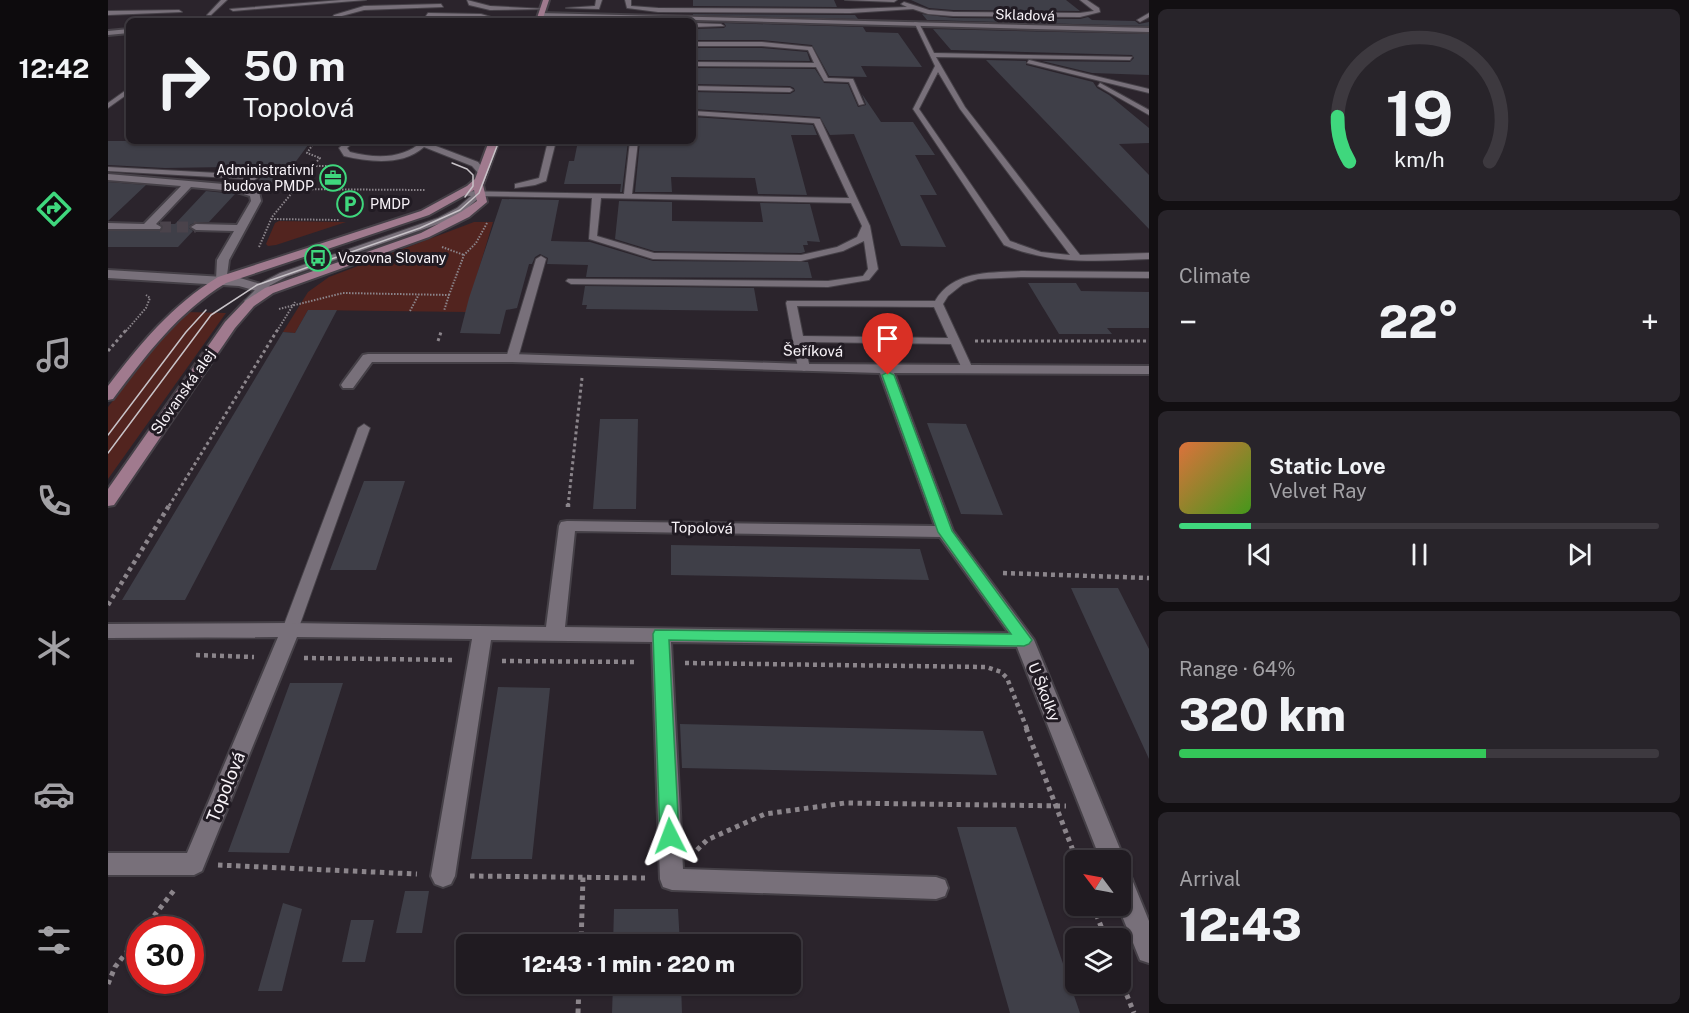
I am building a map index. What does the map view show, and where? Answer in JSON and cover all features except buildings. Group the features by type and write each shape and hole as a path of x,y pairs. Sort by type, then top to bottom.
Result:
{"main road":[{"path":"541,15 546,0"},
{"name":"Slovanská alej","path":"108,501 249,301 265,289 434,231 461,218 482,202 479,183 493,144"},
{"path":"108,396 180,309 197,294 222,280 425,213 479,183"}],"street":[{"name":"Skladová","path":"541,15 606,18"},
{"name":"Skladová","path":"696,20 916,23 1149,30"},
{"path":"108,33 126,31"},
{"path":"108,177 246,189 255,194 256,201 223,260 222,280"},
{"path":"147,227 189,184"},
{"path":"108,226 160,227"},
{"path":"196,227 240,228"},
{"name":"Slovanská alej","path":"108,274 222,280 265,289"},
{"name":"Šeříková","path":"348,385 368,358 512,358 804,368 1149,370"},
{"name":"U Školky","path":"886,369 945,532 1024,640 1108,850"},
{"path":"555,633 567,526"},
{"name":"Topolová","path":"567,526 945,532"},
{"path":"108,631 290,630 1024,640"},
{"name":"Topolová","path":"194,864 290,630"},
{"path":"443,876 483,632"},
{"path":"661,634 672,879 936,888"},
{"path":"108,864 194,864"},
{"path":"1131,907 1149,951"}],"lane":[{"path":"209,14 224,0"},
{"path":"233,9 363,0"},
{"path":"470,0 471,4 476,6"},
{"path":"569,8 597,8 600,0"},
{"path":"628,0 629,7 658,10 850,11 911,8"},
{"path":"848,0 894,0 911,8"},
{"path":"837,7 911,8 953,14 1080,15 1097,12 1097,9 1083,0"},
{"path":"335,18 357,9 441,6"},
{"path":"466,6 541,15"},
{"path":"108,13 179,12"},
{"path":"421,15 478,15 487,18"},
{"path":"1140,20 1149,15"},
{"path":"916,23 962,108 1077,258"},
{"path":"696,25 721,26"},
{"path":"696,44 762,44 810,48 826,80 851,80 861,104"},
{"path":"933,55 1130,58"},
{"path":"997,56 1023,60 1076,75 1149,91"},
{"path":"696,64 819,64"},
{"path":"938,66 916,109 1007,243 1024,252 1049,257 1149,256"},
{"path":"1076,75 1104,86 1149,113"},
{"path":"696,88 790,90"},
{"path":"108,106 126,92"},
{"path":"572,281 828,284 866,278 873,269 866,226 818,121 696,113"},
{"path":"348,144 343,148 344,152 370,158 402,155 423,144"},
{"path":"427,144 475,164 479,183"},
{"path":"518,186 543,179 551,144"},
{"path":"628,196 634,144"},
{"path":"108,169 254,177 246,189"},
{"path":"479,183 597,195 854,201"},
{"path":"479,183 605,188"},
{"path":"597,195 592,237 653,256 801,258 840,249 861,239 866,226"},
{"path":"512,358 541,260"},
{"path":"938,304 944,294 960,282 977,276 1021,273 1149,275"},
{"path":"804,368 791,303 938,304"},
{"path":"938,304 967,369"},
{"path":"798,339 954,341"},
{"path":"290,630 364,428"}],"path":[{"path":"311,168 320,158 307,153 313,144"},
{"path":"246,189 426,190"},
{"path":"311,195 316,189"},
{"path":"444,311 464,255 476,243 487,225 487,218"},
{"path":"271,219 341,220"},
{"path":"108,605 290,308 343,293 449,295"},
{"path":"410,311 419,294"},
{"path":"108,351 146,308"},
{"path":"954,341 1149,341"},
{"path":"567,526 584,361"},
{"path":"975,573 1149,578"},
{"path":"108,594 115,594"},
{"path":"278,658 986,667 1001,672 1007,678 1073,850"},
{"path":"154,916 194,864 443,876 672,879 706,840 765,814 845,803 1090,806"},
{"path":"581,934 583,877"},
{"path":"108,984 115,967 126,953"},
{"path":"578,1013 579,994"},
{"path":"1126,994 1134,1013"}],"shaded area":[{"path":"279,221 346,222 268,246 266,244 275,223"},
{"path":"474,222 493,222 466,312 308,310 295,333 283,332 308,292 329,277"},
{"path":"185,312 226,313 108,479 108,407"}],"tunnel":[{"path":"160,227 196,227"}],"tram line":[{"path":"108,453 211,315 257,285 420,228 460,210 479,193 498,144"},
{"path":"452,163 467,169 473,175 473,186 465,197"},
{"path":"108,435 186,332 206,310"}],"place":[{"name":"Administrativní budova PMDP","path":"333,178"},
{"name":"PMDP","path":"350,204"},
{"name":"Vozovna Slovany","path":"318,258"}],"route":[{"path":"670,836 661,634 1024,640 945,532 888,375"}]}
